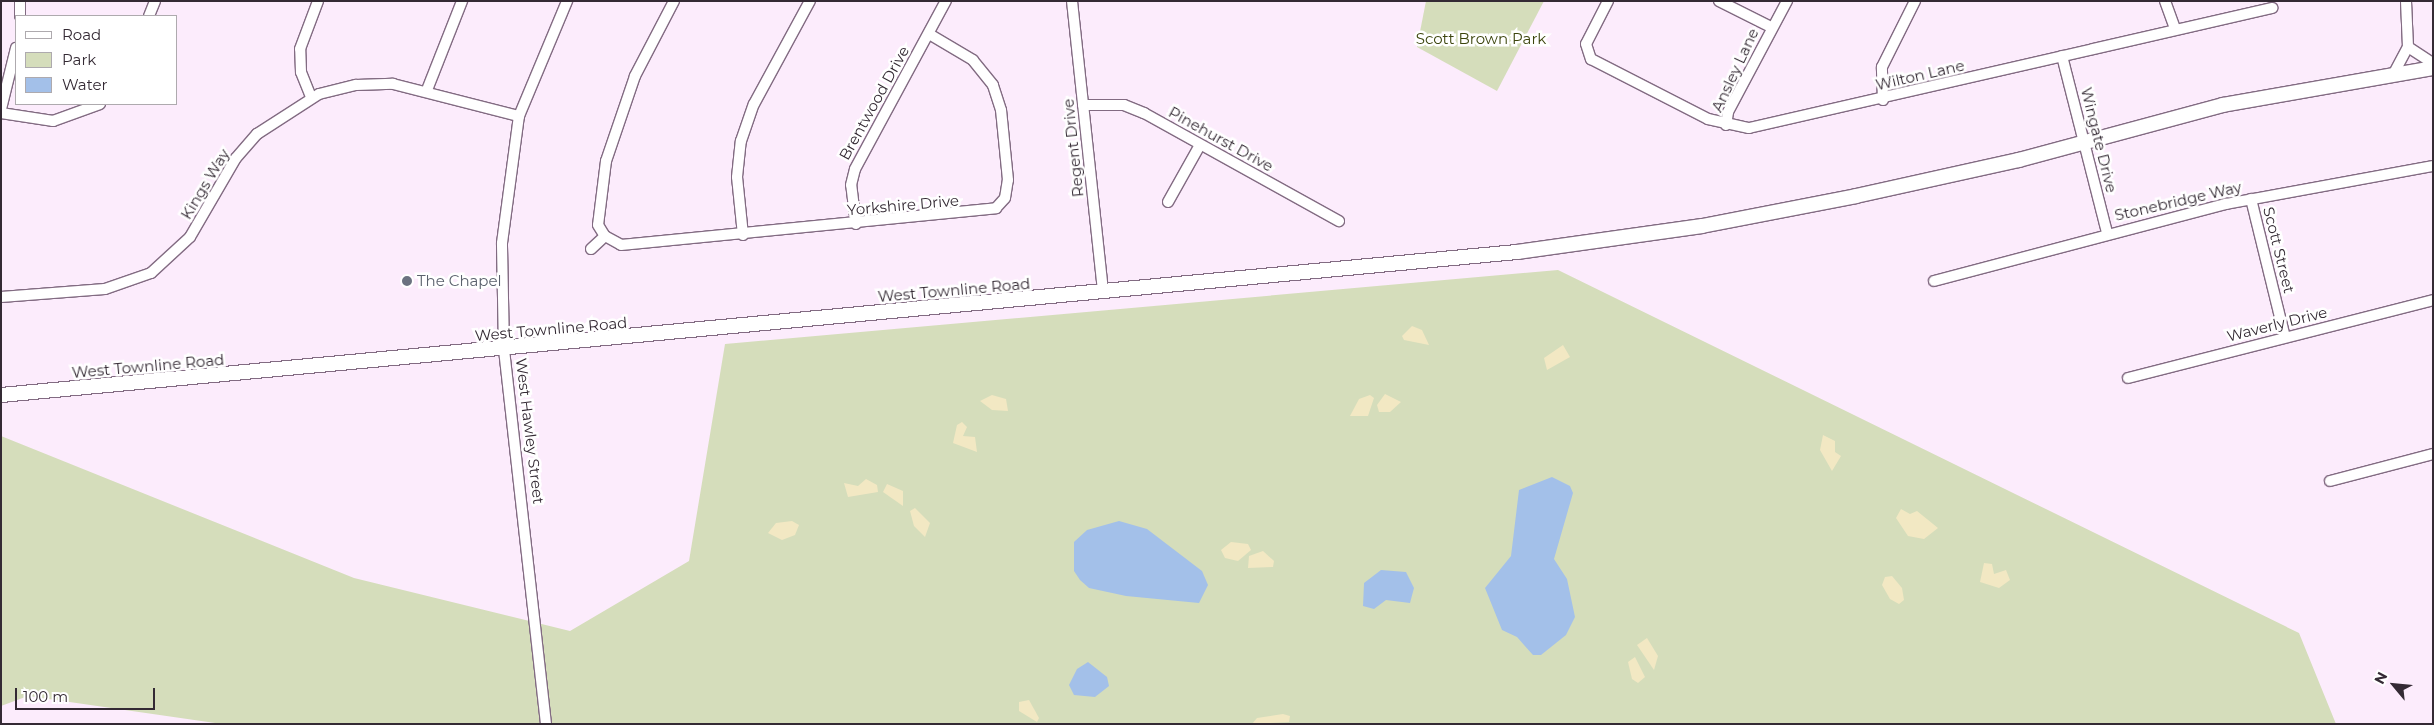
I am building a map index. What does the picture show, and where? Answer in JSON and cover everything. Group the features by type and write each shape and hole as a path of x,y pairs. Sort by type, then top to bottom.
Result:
{"main road":[{"name":"West Townline Road","path":"1,395 504,350 1104,292 1635,236 1856,196 2223,105 2394,73 2433,68"}],"street":[{"path":"20,1 20,15"},
{"path":"149,15 154,1"},
{"path":"311,97 301,72 300,49 318,1"},
{"path":"427,90 462,1"},
{"name":"West Hawley Street","path":"546,724 504,350 503,218 519,116 567,1"},
{"path":"591,249 604,236 597,217 614,128 635,76 674,1"},
{"path":"743,236 737,177 746,124 810,1"},
{"name":"Brentwood Drive","path":"856,224 851,185 854,169 930,34 946,1"},
{"name":"Regent Drive","path":"1072,1 1104,292"},
{"name":"Wilton Lane","path":"1608,1 1586,44 1588,55 1726,125 1778,123 1883,100 2175,28 2272,8"},
{"path":"1719,1 1771,28"},
{"name":"Ansley Lane","path":"1726,125 1771,28 1787,1"},
{"path":"1883,100 1882,67 1915,1"},
{"path":"2165,1 2175,28"},
{"path":"2394,73 2408,46 2406,1"},
{"name":"Yorkshire Drive","path":"604,236 627,246 987,212 1000,204 1008,192 1001,110 993,85 973,60 930,34"},
{"path":"2408,46 2433,64"},
{"path":"1,109 15,52"},
{"name":"Wingate Drive","path":"2062,56 2107,232"},
{"name":"Kings Way","path":"1,298 105,289 151,273 190,238 236,158 257,134 311,97 374,83 427,90 519,116"},
{"name":"Pinehurst Drive","path":"1083,105 1124,104 1339,221"},
{"path":"1,113 53,121 97,105"},
{"path":"1168,202 1200,145"},
{"name":"Stonebridge Way","path":"1934,281 2107,232 2251,200 2433,166"},
{"name":"Scott Street","path":"2251,200 2285,337"},
{"name":"Waverly Drive","path":"2128,378 2433,300"},
{"path":"2330,481 2433,454"}],"green space":[{"name":"Scott Brown Park","path":"1426,1 1544,1 1497,91 1417,47"},
{"path":"1558,270 2299,633 2336,724 222,724 28,696 1,706 1,436 354,578 570,631 689,561 725,344"}],"sand":[{"path":"1412,326 1422,330 1429,345 1404,340 1402,336"},
{"path":"1563,345 1570,357 1547,370 1544,358"},
{"path":"1385,394 1401,402 1390,412 1379,412 1377,405"},
{"path":"992,395 1006,399 1008,411 992,410 980,401"},
{"path":"1370,395 1374,398 1368,416 1350,416 1359,399"},
{"path":"962,422 967,427 963,436 975,437 977,452 953,443 957,425"},
{"path":"1823,435 1835,441 1835,452 1841,456 1832,471 1820,450"},
{"path":"866,479 877,485 878,492 848,497 844,483 858,486"},
{"path":"887,484 903,491 903,506 883,492"},
{"path":"915,508 930,523 925,537 914,526 910,511"},
{"path":"1901,509 1910,514 1917,511 1938,528 1924,539 1908,536 1896,518"},
{"path":"792,521 799,525 795,535 782,540 768,533 776,523"},
{"path":"1231,542 1248,544 1251,550 1238,561 1225,558 1221,550"},
{"path":"1263,551 1274,561 1273,567 1248,568 1249,556"},
{"path":"1984,563 1992,564 1994,574 2006,570 2010,580 1999,588 1980,582"},
{"path":"1892,576 1902,588 1904,600 1899,604 1890,599 1882,585 1885,577"},
{"path":"1647,638 1658,656 1654,670 1637,645"},
{"path":"1635,657 1645,677 1638,683 1632,679 1628,662"},
{"path":"1029,700 1039,718 1037,722 1019,711 1019,702"},
{"path":"1283,714 1290,716 1289,722 1252,724 1257,718"}],"water":[{"path":"1552,477 1570,486 1573,493 1554,559 1567,579 1575,617 1566,635 1541,655 1533,655 1517,637 1502,630 1485,588 1511,556 1519,490"},
{"path":"1119,521 1147,529 1202,571 1208,585 1199,603 1126,596 1089,588 1080,580 1074,571 1074,542 1087,530"},
{"path":"1381,570 1406,572 1414,588 1410,603 1386,600 1374,609 1363,606 1364,583"},
{"path":"1088,662 1107,677 1109,686 1095,697 1074,695 1069,685 1077,669"}],"place":[{"name":"The Chapel","path":"407,281"}]}
